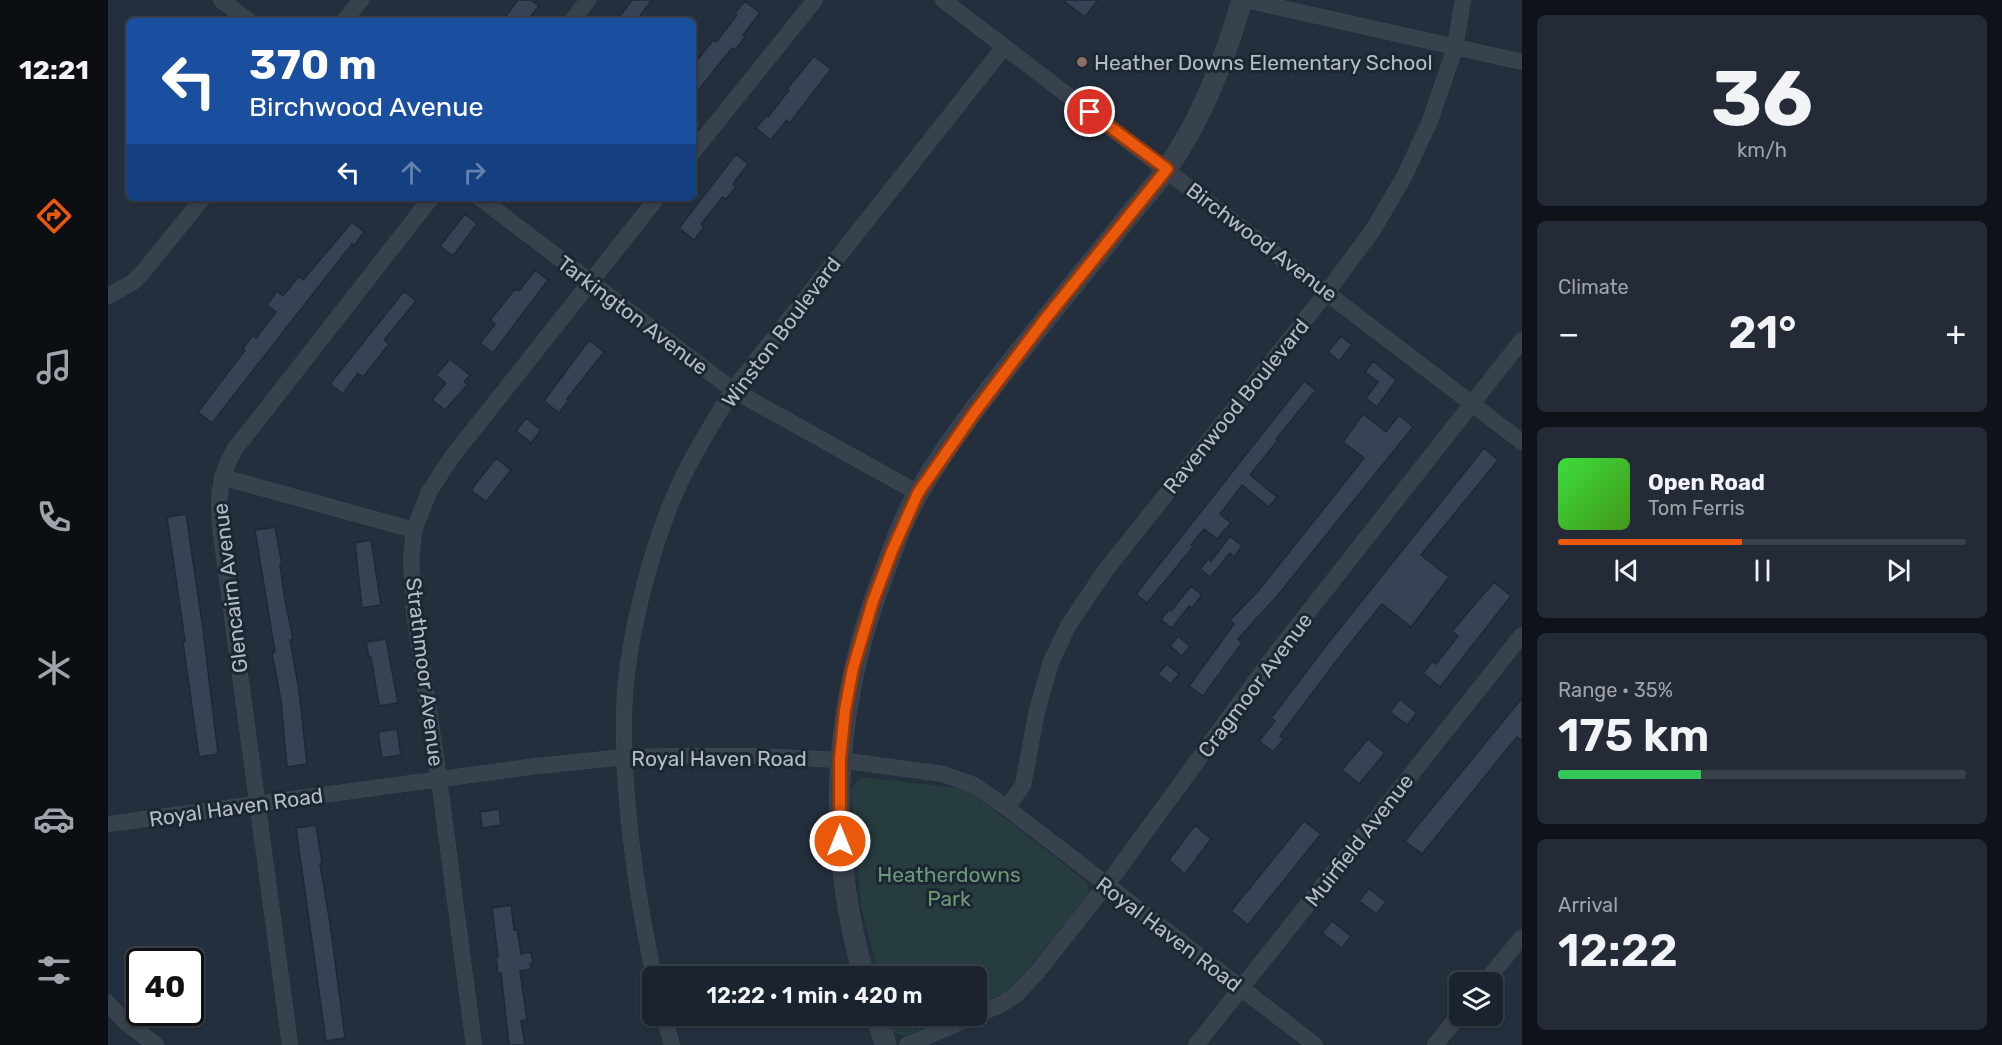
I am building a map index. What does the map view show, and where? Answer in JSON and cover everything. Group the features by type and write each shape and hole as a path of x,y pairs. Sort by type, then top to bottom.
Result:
{"street":[{"path":"221,0 245,18"},
{"path":"346,18 361,0"},
{"path":"574,18 588,0"},
{"path":"696,148 815,0"},
{"name":"Birchwood Avenue","path":"943,0 1522,442"},
{"path":"862,966 844,890 840,841 840,760 845,710 860,645 873,601 892,551 918,493 966,423 1046,318 1167,169 1211,91 1229,45 1242,0"},
{"path":"1246,0 1522,62"},
{"name":"Ravenwood Boulevard","path":"1007,808 1023,785 1037,711 1051,662 1068,626 1105,571 1328,292 1373,230 1404,177 1430,121 1455,48 1462,0"},
{"name":"Winston Boulevard","path":"652,966 632,852 624,717 627,681 642,594 661,533 680,484 733,390 1004,47"},
{"path":"108,296 133,282 143,272 201,201"},
{"name":"Glencairn Avenue","path":"290,1045 221,534 218,507 222,477 229,458 245,436 429,201"},
{"name":"Tarkington Avenue","path":"484,201 733,390 918,493"},
{"name":"Strathmoor Avenue","path":"474,1045 414,611 411,558 414,530 429,492 451,458 655,201"},
{"name":"Cragmoor Avenue","path":"987,1010 1016,995 1039,970 1106,886 1276,653 1522,340"},
{"path":"222,477 414,530"},
{"name":"Muirfield Avenue","path":"1196,1045 1522,635"},
{"name":"Royal Haven Road","path":"108,824 546,765 625,757 757,756 840,760 943,774 960,778 974,785 1007,808 1315,1045"},
{"path":"1493,972 1522,937"},
{"path":"108,1003 124,1021 156,1045"},
{"path":"667,1026 672,1045"},
{"path":"879,1026 886,1045"},
{"name":"Cragmoor Avenue","path":"907,1045 951,1026"},
{"path":"1435,1045 1450,1026"}],"green space":[{"name":"Heatherdowns Park","path":"861,777 967,789 1087,882 1089,894 1011,990 987,1001 987,966 876,966 861,907 851,789"},
{"path":"892,1026 928,1026 905,1036 893,1032"}],"building":[{"path":"518,0 531,0 539,6 529,18 504,18"},
{"path":"632,0 652,0 638,18 618,18"},
{"path":"1062,0 1098,0 1085,17"},
{"path":"745,1 760,13 735,50 732,48 696,93 696,62 713,40 716,42 737,15 735,13"},
{"path":"814,56 831,69 790,123 787,120 771,140 756,128 766,116 768,117"},
{"path":"736,154 748,164 733,184 736,187 726,199 723,197 701,224 704,227 694,240 679,228"},
{"path":"465,214 477,224 453,256 440,246"},
{"path":"352,222 364,232 354,246 352,244 212,423 198,412 245,350 243,348 253,335 256,338 276,312 267,305 277,291 283,296 299,276 303,280"},
{"path":"535,270 548,280 493,353 480,343 495,324 490,320 515,289 519,291"},
{"path":"404,291 416,301 384,340 389,344 363,377 358,373 343,394 330,384"},
{"path":"1341,336 1352,345 1339,361 1328,352"},
{"path":"589,340 604,352 567,399 569,400 559,413 544,401"},
{"path":"450,359 470,375 464,382 468,384 445,410 432,400 446,383 436,375"},
{"path":"1373,361 1396,380 1377,407 1366,398 1378,382 1365,372"},
{"path":"1304,381 1316,390 1250,475 1277,497 1269,507 1242,485 1220,514 1231,523 1217,539 1204,529 1191,545 1193,547 1147,603 1136,594"},
{"path":"1363,414 1386,432 1399,415 1413,427 1278,595 1238,639 1242,643 1203,696 1189,686 1234,624 1230,620 1259,590 1364,458 1343,442"},
{"path":"526,418 541,430 531,443 516,431"},
{"path":"1484,448 1498,460 1421,555 1449,577 1411,627 1382,604 1280,736 1284,739 1273,752 1259,741 1275,721 1271,718"},
{"path":"496,458 511,470 486,502 471,490"},
{"path":"186,514 218,754 199,757 167,517"},
{"path":"275,527 293,639 290,640 299,690 307,764 287,767 281,701 272,653 275,652 255,530"},
{"path":"1230,536 1242,546 1234,557 1230,553 1210,577 1200,569 1208,559 1211,561"},
{"path":"371,540 381,605 362,608 355,543"},
{"path":"1494,582 1511,596 1440,687 1423,673 1433,661 1436,664 1458,636 1452,631"},
{"path":"1191,586 1202,595 1192,608 1189,606 1172,628 1161,620"},
{"path":"1178,636 1190,646 1182,656 1170,646"},
{"path":"386,639 398,703 379,706 371,657 369,657 366,642"},
{"path":"1167,664 1179,674 1171,684 1158,674"},
{"path":"1522,698 1522,741 1517,737 1422,854 1405,841"},
{"path":"1400,699 1417,713 1407,725 1390,712"},
{"path":"397,729 401,755 382,758 378,732"},
{"path":"1368,739 1385,753 1359,784 1342,770"},
{"path":"499,809 501,825 482,828 480,812"},
{"path":"1304,821 1321,834 1248,925 1231,911"},
{"path":"316,825 345,1038 326,1041 296,828"},
{"path":"1195,825 1211,839 1185,874 1169,860"},
{"path":"1369,888 1386,902 1376,914 1359,901"},
{"path":"511,905 514,930 517,929 521,954 531,952 533,963 530,964 531,969 520,971 527,1020 521,1021 525,1045 509,1045 501,973 498,974 496,957 498,957 492,908"},
{"path":"1332,921 1351,936 1342,948 1322,933"}],"place":[{"name":"Heather Downs Elementary School","path":"1082,62"}],"route":[{"path":"840,841 840,760 845,710 853,668 873,601 918,493 959,432 1046,318 1167,169 1090,112"}]}
